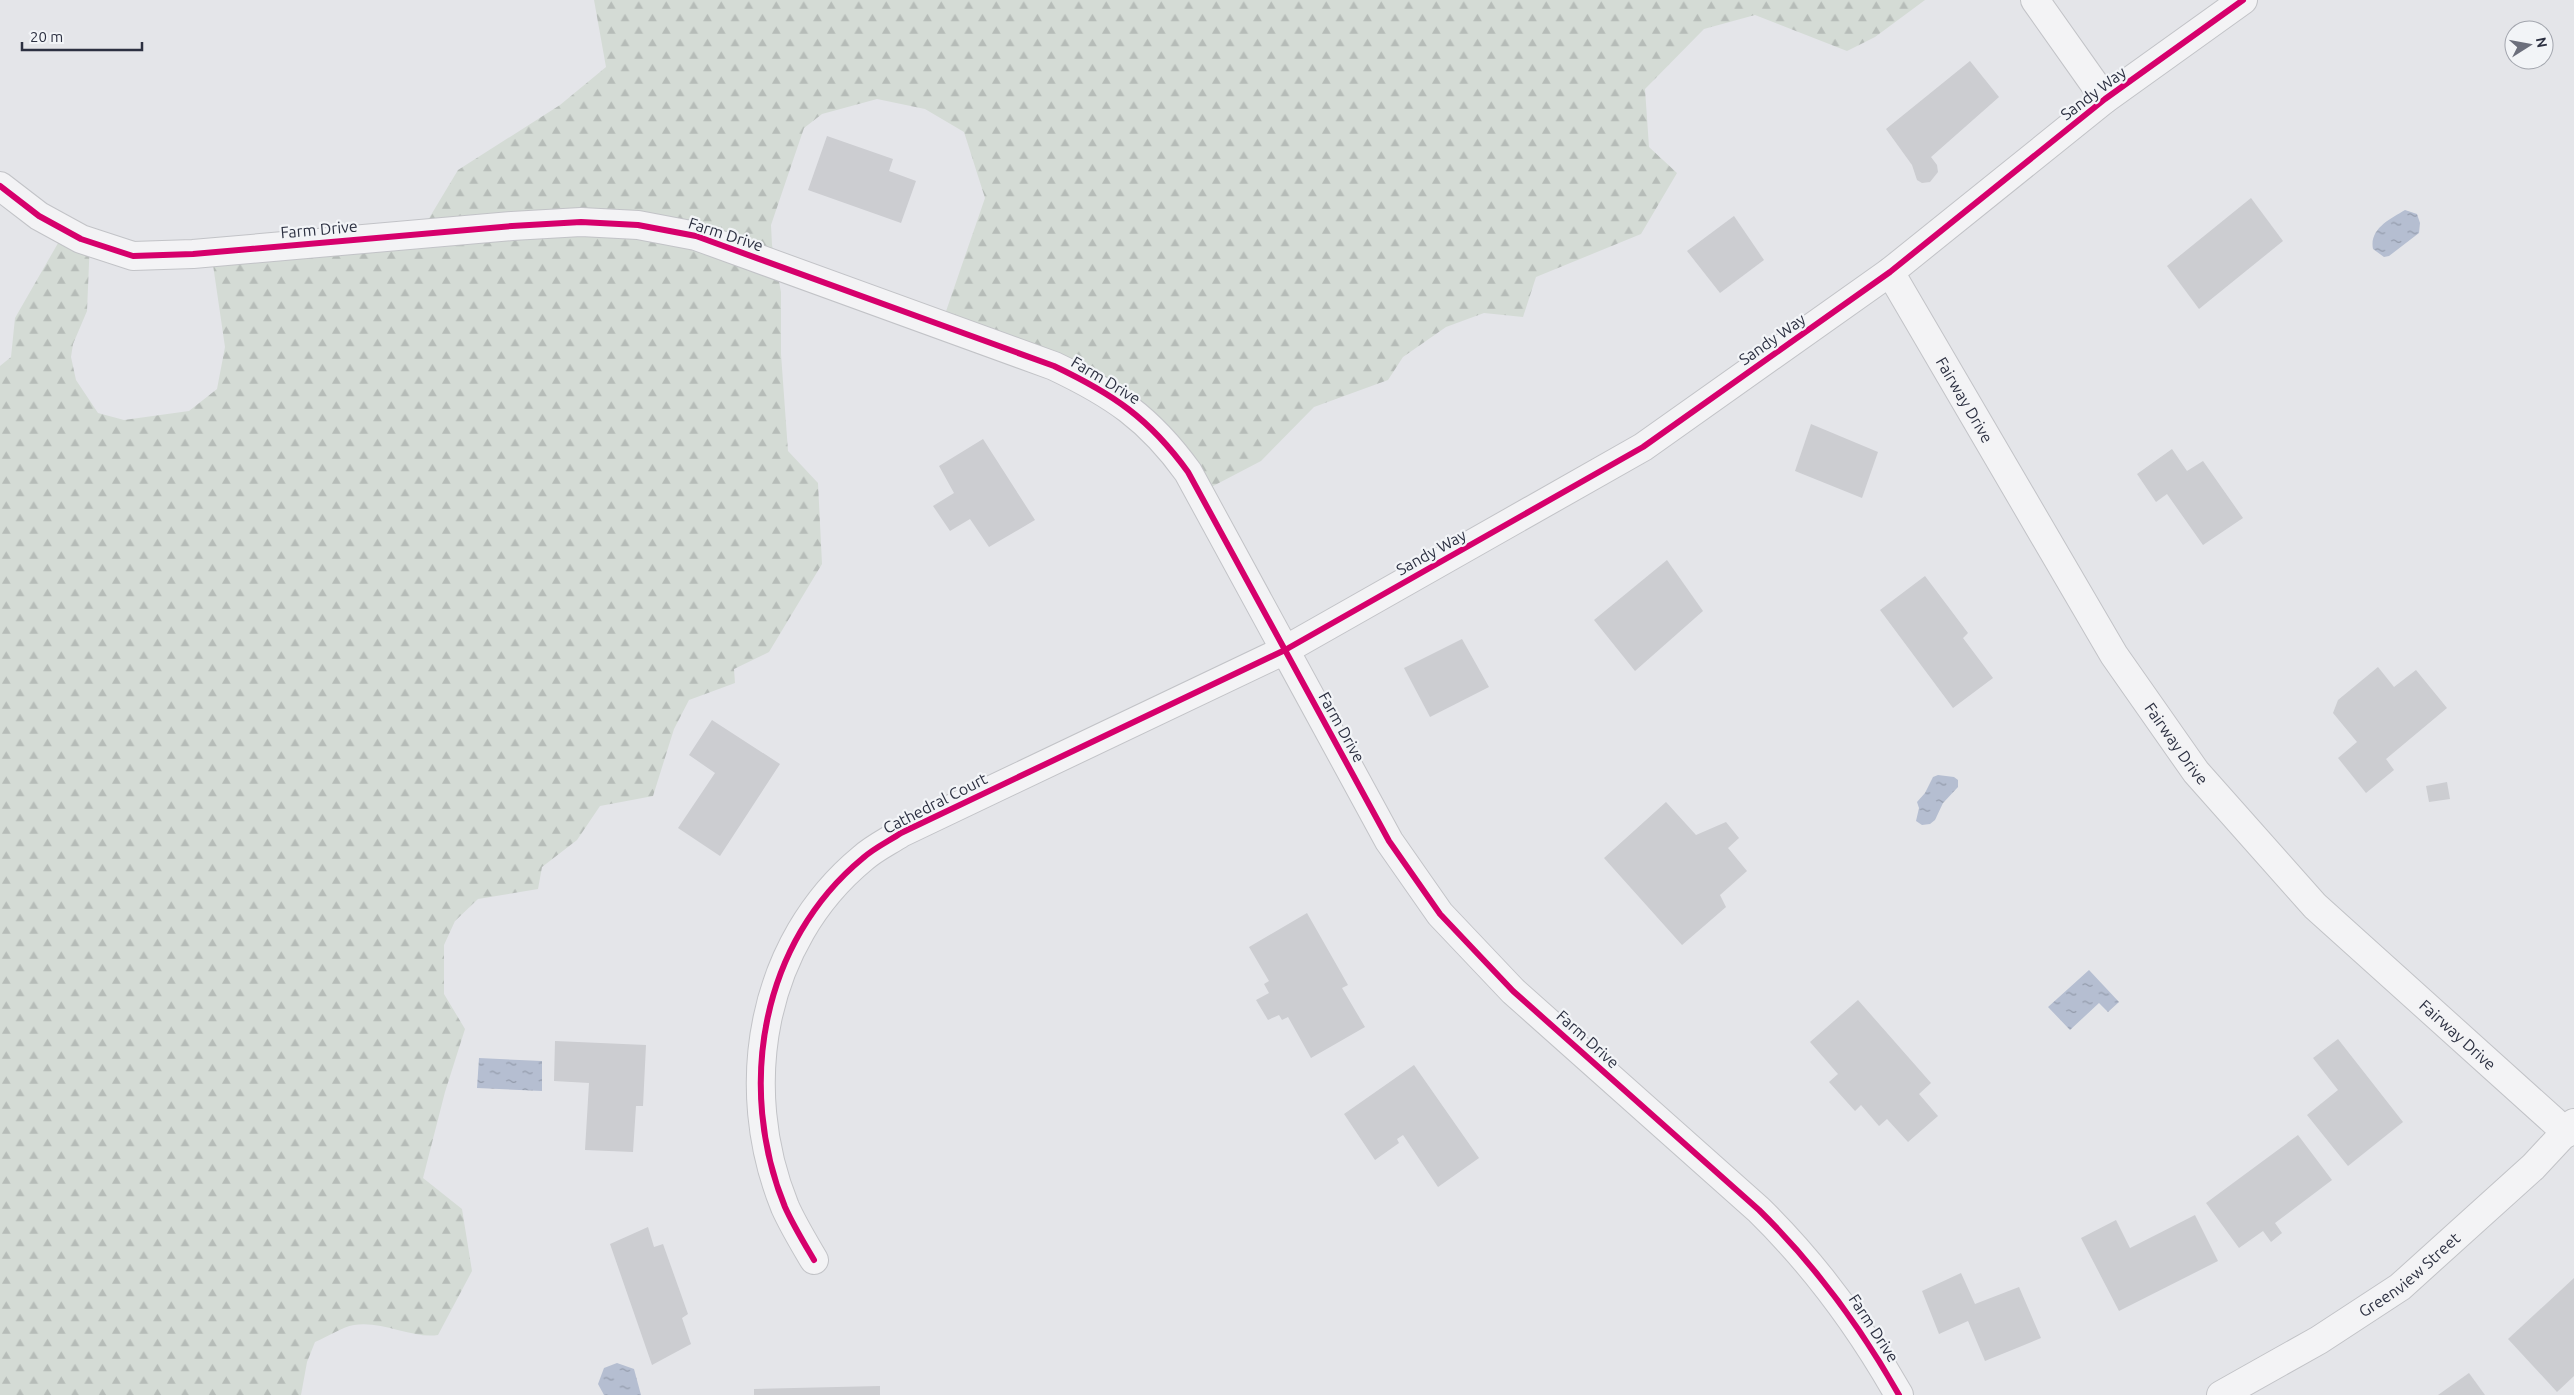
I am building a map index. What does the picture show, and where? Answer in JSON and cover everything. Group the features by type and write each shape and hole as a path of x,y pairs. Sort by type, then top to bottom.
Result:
{"street":[{"path":"2036,0 2105,99"},
{"name":"Sandy Way","path":"1285,650 1643,447 1890,272 2105,99 2243,0"},
{"name":"Farm Drive","path":"0,186 40,216 81,239 133,256 193,254 512,226 581,222 638,225 696,236 1054,366 1090,383 1128,407 1168,445 1188,472 1389,841 1440,914 1513,991 1793,1243 1852,1317 1899,1395"},
{"name":"Fairway Drive","path":"1890,272 2114,655 2196,772 2316,906 2570,1128"},
{"name":"Cathedral Court","path":"814,1260 785,1206 768,1151 761,1106 762,1059 767,1013 782,965 804,927 832,889 863,857 901,833 1285,650"},
{"name":"Greenview Street","path":"2221,1395 2319,1340 2400,1287 2473,1224 2570,1128"}],"green space":[{"path":"594,0 1925,0 1875,37 1847,51 1755,15 1704,29 1645,89 1649,147 1677,173 1641,234 1536,277 1523,317 1484,313 1446,327 1403,357 1388,380 1314,407 1261,461 1194,496 1141,429 1081,387 943,320 985,198 964,132 925,109 877,99 822,114 804,128 771,225 772,245 781,292 781,354 788,451 818,483 822,564 769,652 734,669 735,683 689,700 674,729 653,796 600,806 577,840 542,867 538,889 478,899 455,921 444,945 444,994 465,1029 445,1092 423,1178 462,1209 472,1271 438,1335 428,1336 375,1325 349,1326 315,1342 307,1362 301,1395 0,1395 0,366 11,357 15,318 65,231 90,240 87,311 73,344 71,357 76,380 98,413 124,420 189,411 217,389 225,347 211,251 291,232 428,220 458,170 560,105 606,67"}],"water":[{"path":"2405,210 2417,214 2420,223 2419,233 2389,256 2384,257 2373,249 2374,236 2382,225"},
{"path":"1938,775 1954,777 1958,780 1958,787 1943,803 1935,820 1930,824 1922,825 1916,821 1919,808 1917,802 1925,793 1933,777"},
{"path":"2089,970 2119,1002 2108,1012 2099,1003 2070,1030 2048,1007"},
{"path":"479,1058 542,1061 542,1091 477,1088"},
{"path":"617,1363 634,1369 641,1395 604,1395 598,1384 604,1368"}],"building":[{"path":"1970,61 1999,97 1931,157 1937,165 1938,172 1930,182 1922,183 1917,180 1912,165 1886,129"},
{"path":"827,136 893,159 889,171 916,181 901,223 808,190"},
{"path":"2251,198 2283,241 2199,309 2167,266"},
{"path":"1734,216 1764,260 1720,293 1687,251"},
{"path":"1811,424 1878,452 1862,498 1795,471"},
{"path":"983,439 1035,520 989,547 970,519 950,531 933,506 954,493 939,466"},
{"path":"2172,449 2187,471 2203,461 2243,518 2203,545 2167,494 2156,502 2137,474"},
{"path":"1667,560 1703,611 1635,671 1594,620"},
{"path":"1925,576 1968,633 1963,638 1993,678 1953,708 1880,610"},
{"path":"1462,639 1489,687 1430,717 1404,668"},
{"path":"2378,667 2394,687 2416,670 2447,708 2386,759 2394,770 2366,793 2338,758 2357,742 2333,713 2338,700"},
{"path":"712,720 780,764 720,856 678,828 715,773 689,755"},
{"path":"2447,782 2450,799 2429,802 2426,786"},
{"path":"1666,802 1696,835 1726,822 1739,838 1728,848 1747,871 1720,895 1726,907 1682,945 1604,858"},
{"path":"1307,913 1348,985 1342,988 1365,1027 1311,1058 1288,1017 1282,1020 1279,1015 1268,1020 1256,1000 1269,993 1264,984 1269,981 1249,947"},
{"path":"1858,1000 1931,1083 1919,1094 1938,1116 1908,1142 1887,1119 1879,1126 1861,1105 1855,1111 1829,1082 1838,1074 1810,1042"},
{"path":"2338,1039 2403,1122 2348,1166 2307,1115 2338,1090 2313,1058"},
{"path":"555,1041 646,1045 643,1106 636,1106 633,1152 585,1150 589,1083 554,1081"},
{"path":"1414,1065 1479,1158 1438,1187 1403,1135 1397,1139 1399,1143 1375,1160 1344,1114"},
{"path":"2298,1135 2332,1180 2275,1223 2282,1233 2271,1242 2263,1231 2239,1248 2206,1203"},
{"path":"2195,1215 2218,1261 2119,1311 2081,1238 2116,1220 2130,1248"},
{"path":"648,1227 654,1247 663,1244 688,1314 682,1318 691,1344 652,1365 610,1244"},
{"path":"1961,1273 1975,1304 2019,1287 2041,1338 1985,1361 1968,1321 1939,1334 1922,1291"},
{"path":"2574,1278 2574,1376 2557,1392 2508,1339"},
{"path":"2469,1373 2485,1395 2438,1395"},
{"path":"880,1386 880,1395 754,1395 754,1389"}],"cycle path":[{"path":"814,1260 785,1207 770,1161 762,1114 761,1066 767,1019 781,974 801,931 828,892 863,858 901,833 1285,650 1643,447 1890,272 2105,99 2243,0"},
{"path":"0,186 39,216 81,239 133,256 193,254 512,226 581,222 638,225 696,236 1054,366 1112,398 1144,422 1188,472 1389,841 1440,914 1513,991 1759,1210 1799,1252 1835,1297 1869,1345 1899,1395"}]}
